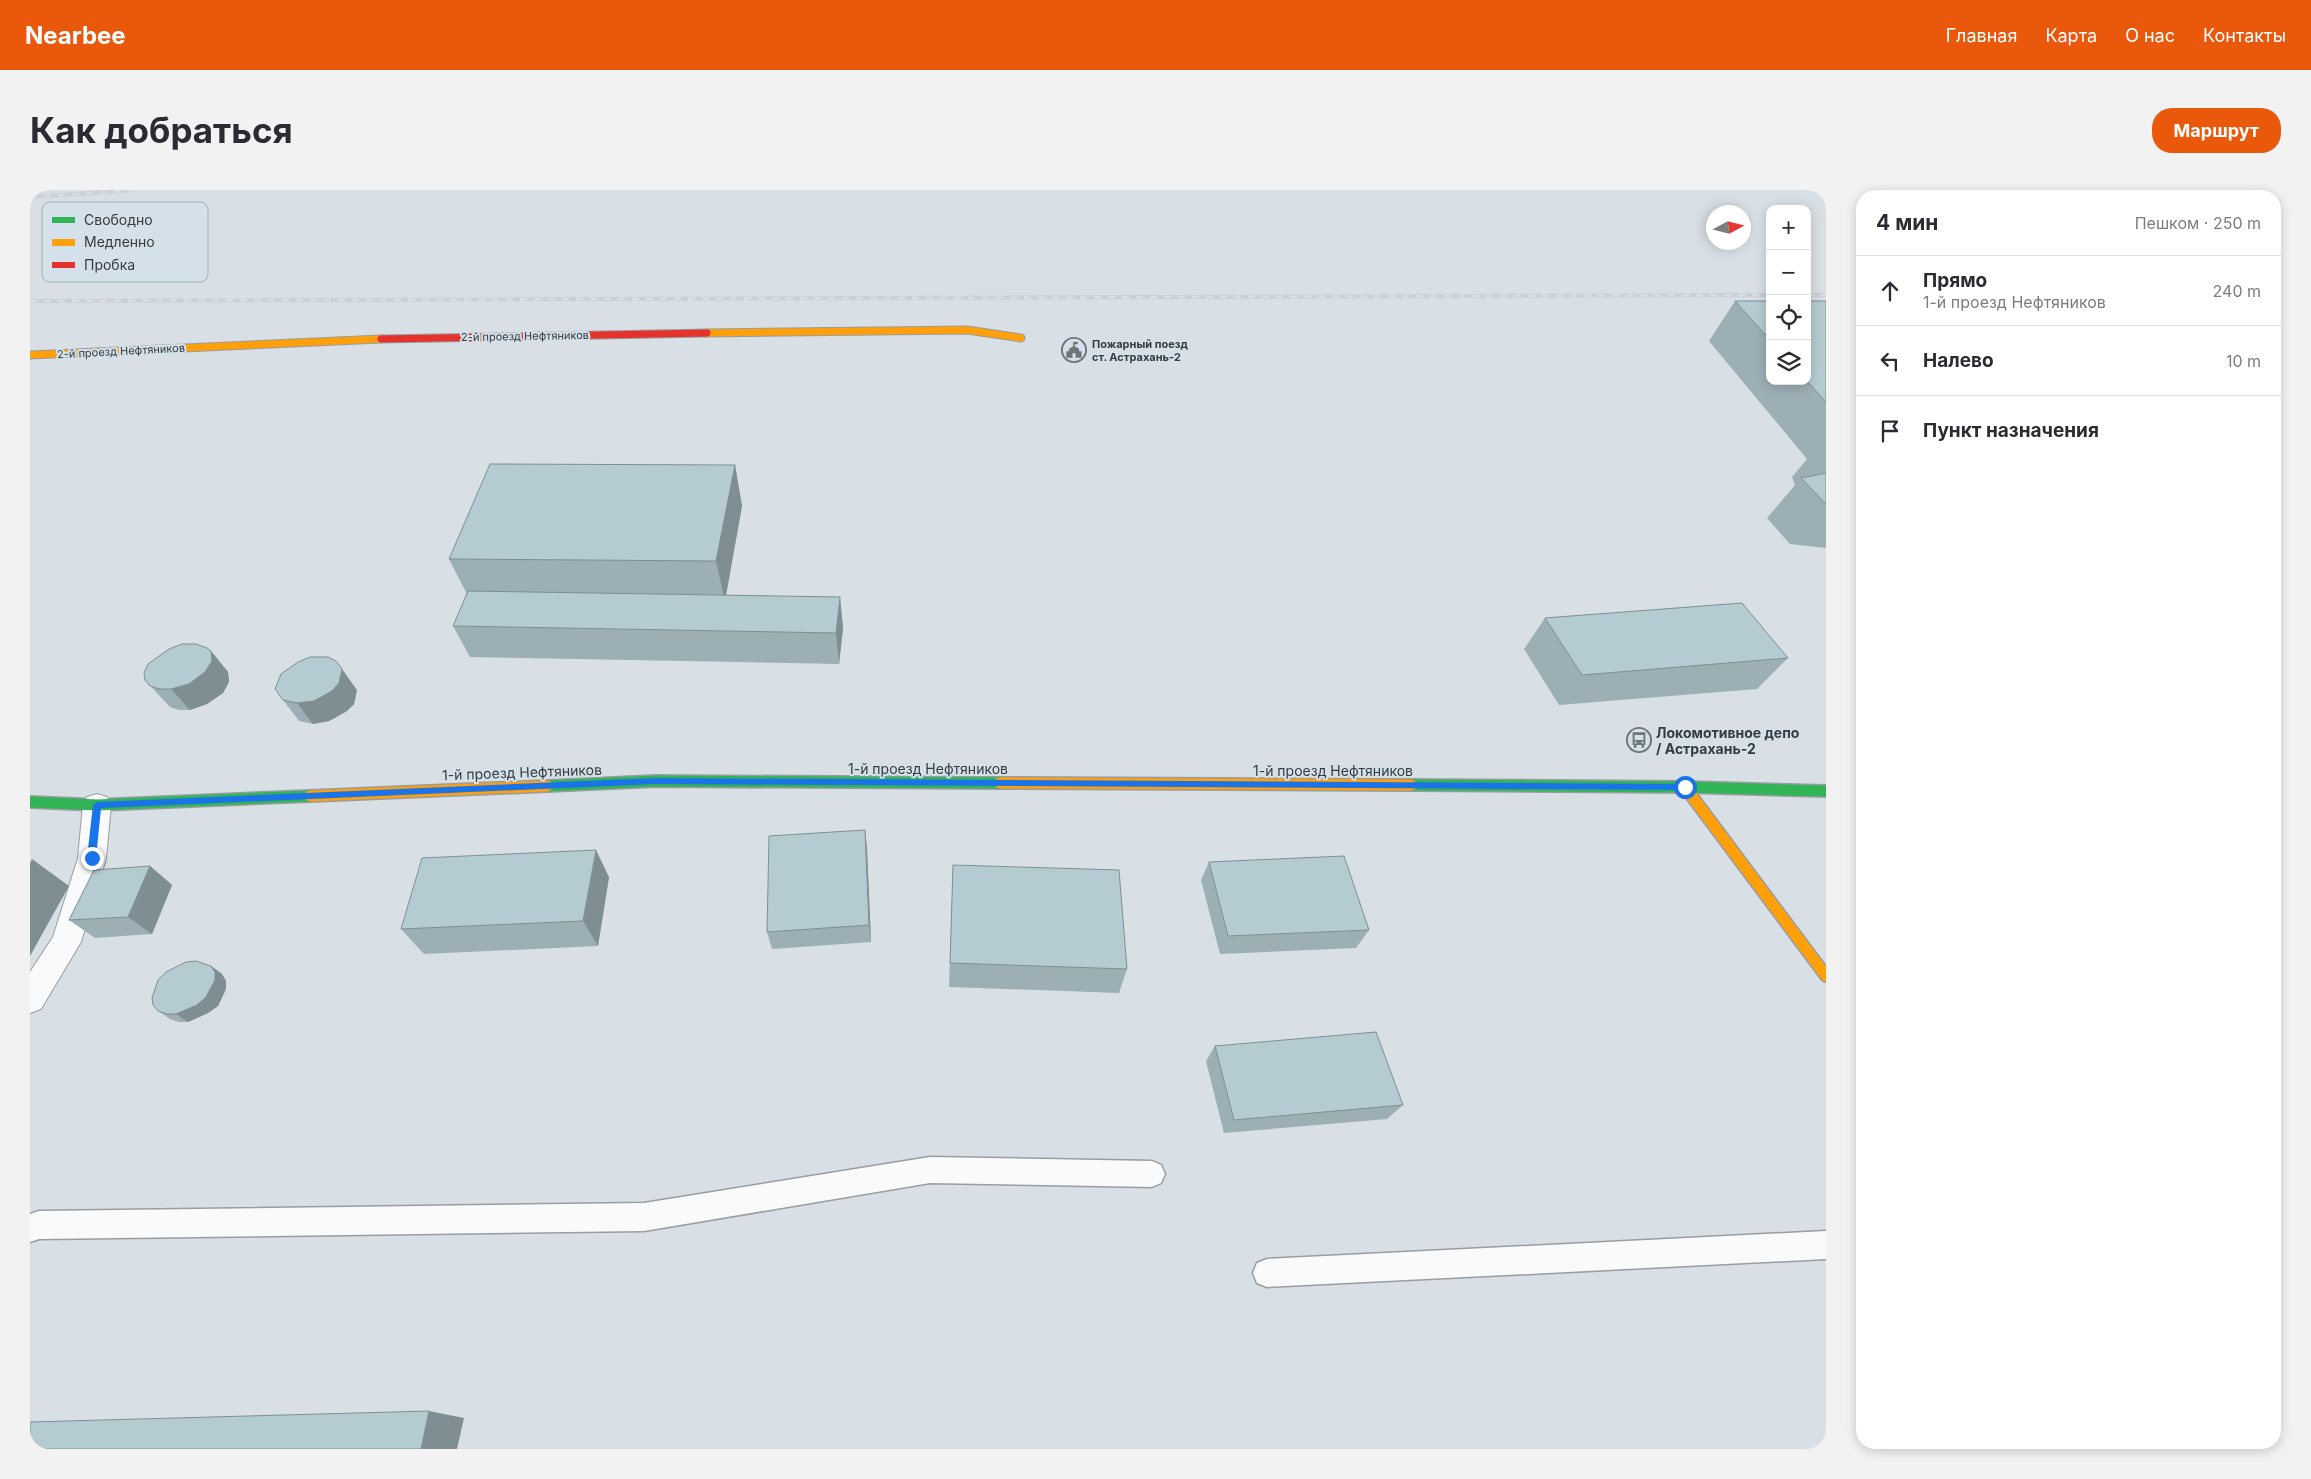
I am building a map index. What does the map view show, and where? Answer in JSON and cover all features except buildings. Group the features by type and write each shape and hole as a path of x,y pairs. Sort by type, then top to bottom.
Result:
{"street":[{"name":"2-й проезд Нефтяников","path":"30,355 438,337 968,330 1021,338"},
{"name":"1-й проезд Нефтяников","path":"30,802 97,805 656,781 1685,787 1826,791"},
{"path":"1685,787 1826,976"},
{"path":"30,999 66,942 92,858 97,805"}],"lane":[{"path":"30,1228 39,1225 644,1217 930,1170 1152,1174"},
{"path":"1267,1273 1826,1245"}],"railway":[{"path":"30,197 135,190"},
{"path":"30,301 1766,295"},
{"path":"1811,295 1826,295"}],"traffic: fast":[{"path":"547,786 656,781 1000,783"},
{"path":"1411,785 1685,787 1826,791"},
{"path":"30,802 97,805 310,796"}],"traffic: slow":[{"path":"707,333 967,330 1021,338"},
{"path":"30,355 381,339"},
{"path":"1000,783 1411,785"},
{"path":"310,796 547,786"},
{"path":"1685,787 1826,976"}],"traffic: jam":[{"path":"381,339 707,333"}],"place":[{"name":"Пожарный поезд ст. Астрахань-2","path":"1074,350"},
{"name":"Локомотивное депо / Астрахань-2","path":"1639,740"}],"route":[{"path":"92,858 97,805 656,781 1685,787"}]}
